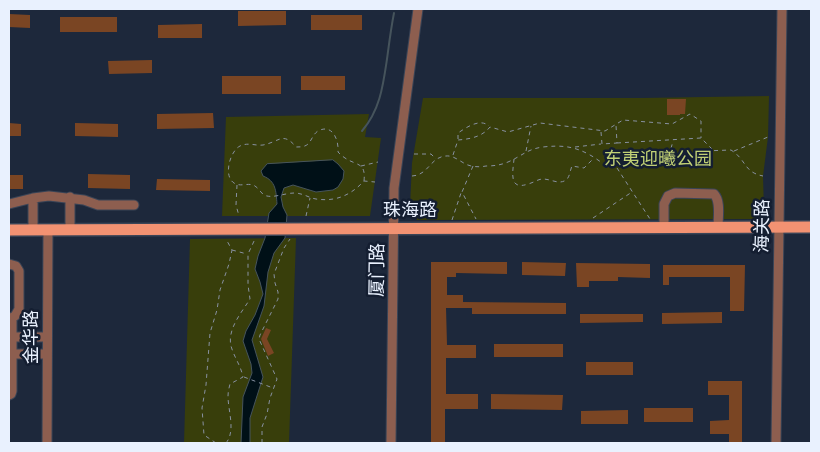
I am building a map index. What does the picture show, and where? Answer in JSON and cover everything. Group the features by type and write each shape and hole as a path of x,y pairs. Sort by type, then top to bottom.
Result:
{"main road":[{"name":"珠海路","path":"9,230 258,234 394,228 811,227"}],"street":[{"name":"厦门路","path":"392,443 394,188 418,9"},
{"name":"海关路","path":"776,443 782,9"},
{"path":"664,227 664,204 668,196 675,193 714,194 717,196 718,227"},
{"path":"9,204 49,196 70,197 98,205 134,206"},
{"path":"70,197 70,230"},
{"path":"33,198 33,230"},
{"name":"金华路","path":"47,443 48,230"},
{"path":"9,264 16,266 19,271 19,309 15,316 10,318 12,391 9,395"},
{"path":"12,337 48,337"},
{"path":"12,354 47,354"}],"path":[{"path":"453,157 458,133 480,122 508,132 540,123 605,131 623,120 672,124 690,114 701,121 701,138 713,150"},
{"path":"616,124 617,143"},
{"path":"526,151 531,126"},
{"path":"458,140 472,139 487,131 490,127"},
{"path":"319,130 330,130 336,137 338,152 361,166 364,173 364,181 358,188 345,196 332,200 315,199 300,194 285,194 272,197 263,194 250,184 237,184 232,180 228,169 233,154 241,145 260,145 270,143 279,138 286,138 293,142 296,147 301,147 308,144 319,130"},
{"path":"601,130 602,144"},
{"path":"733,151 768,137"},
{"path":"412,176 418,176 436,159 448,155 470,166 497,166 509,162 526,151 542,147 573,147 701,138"},
{"path":"669,156 673,140"},
{"path":"573,147 611,167 621,166 642,151 651,151 687,160 703,151 731,150 741,158 750,171 763,176"},
{"path":"414,154 431,154 436,159"},
{"path":"514,159 512,176 514,182 518,185 525,185 544,179 558,182 565,181 569,177 572,166 584,168 594,158"},
{"path":"361,166 378,162"},
{"path":"452,220 473,166"},
{"path":"616,167 650,220"},
{"path":"364,181 375,182"},
{"path":"237,184 236,205 239,216"},
{"path":"462,192 476,220"},
{"path":"591,220 632,192"},
{"path":"306,216 310,197"},
{"path":"262,443 262,427 277,379 259,340 278,299 274,274 290,233"},
{"path":"243,377 231,345 231,334 234,324 250,299 248,254 258,234"},
{"path":"216,443 204,435 202,408 206,385 210,333 232,250 226,239"},
{"path":"232,250 248,254"},
{"path":"226,443 230,438 231,426 228,395 230,384 243,377 274,388"}],"green space":[{"name":"东夷迎曦公园","path":"769,96 768,137 763,176 764,211 756,219 417,220 410,206 412,163 423,98"},
{"path":"369,114 365,137 381,138 370,216 222,216 226,117"},
{"path":"296,238 289,443 184,443 190,239"}],"shaded area":[{"path":"333,160 344,171 343,179 338,187 333,190 316,192 293,185 284,188 281,197 287,215 285,238 274,253 268,272 264,306 252,340 263,377 250,418 250,443 241,443 243,397 252,373 243,341 263,294 255,269 265,238 269,213 277,204 276,191 273,184 263,176 261,171 267,164"}],"building":[{"path":"238,11 286,11 286,25 238,26"},
{"path":"9,14 30,15 30,28 9,27"},
{"path":"311,15 362,15 362,30 311,30"},
{"path":"60,17 117,17 117,32 60,32"},
{"path":"202,24 202,38 158,38 158,25"},
{"path":"152,60 152,73 109,74 108,61"},
{"path":"222,76 281,76 281,94 222,94"},
{"path":"301,76 345,76 345,90 301,90"},
{"path":"667,99 686,99 685,114 667,115"},
{"path":"213,113 214,128 157,129 157,114"},
{"path":"9,123 21,124 21,136 9,136"},
{"path":"75,123 118,124 118,137 75,136"},
{"path":"88,174 130,175 130,189 88,188"},
{"path":"9,175 23,175 23,189 9,189"},
{"path":"157,179 210,180 210,191 156,190"},
{"path":"431,262 507,262 507,274 456,273 456,277 447,277 447,295 463,295 463,302 566,303 566,314 472,314 472,308 446,308 447,345 476,345 476,358 446,358 446,394 478,394 478,409 445,409 445,443 431,443"},
{"path":"522,262 566,263 565,276 522,275"},
{"path":"576,263 650,264 650,278 618,277 618,281 589,281 589,287 577,287"},
{"path":"663,265 745,265 744,311 730,311 730,277 669,277 669,285 663,285"},
{"path":"722,312 722,323 662,324 662,313"},
{"path":"580,314 643,314 643,322 580,323"},
{"path":"266,328 271,330 267,339 274,353 268,356 261,339"},
{"path":"494,344 563,344 563,357 494,357"},
{"path":"586,362 633,362 633,375 586,375"},
{"path":"708,381 742,381 742,443 729,443 729,434 710,434 710,421 729,420 729,395 708,395"},
{"path":"491,394 563,395 562,410 491,409"},
{"path":"644,408 693,408 693,422 644,422"},
{"path":"628,410 628,424 581,424 581,411"}],"waterway":[{"path":"362,131 373,115 380,97 394,13"}]}
